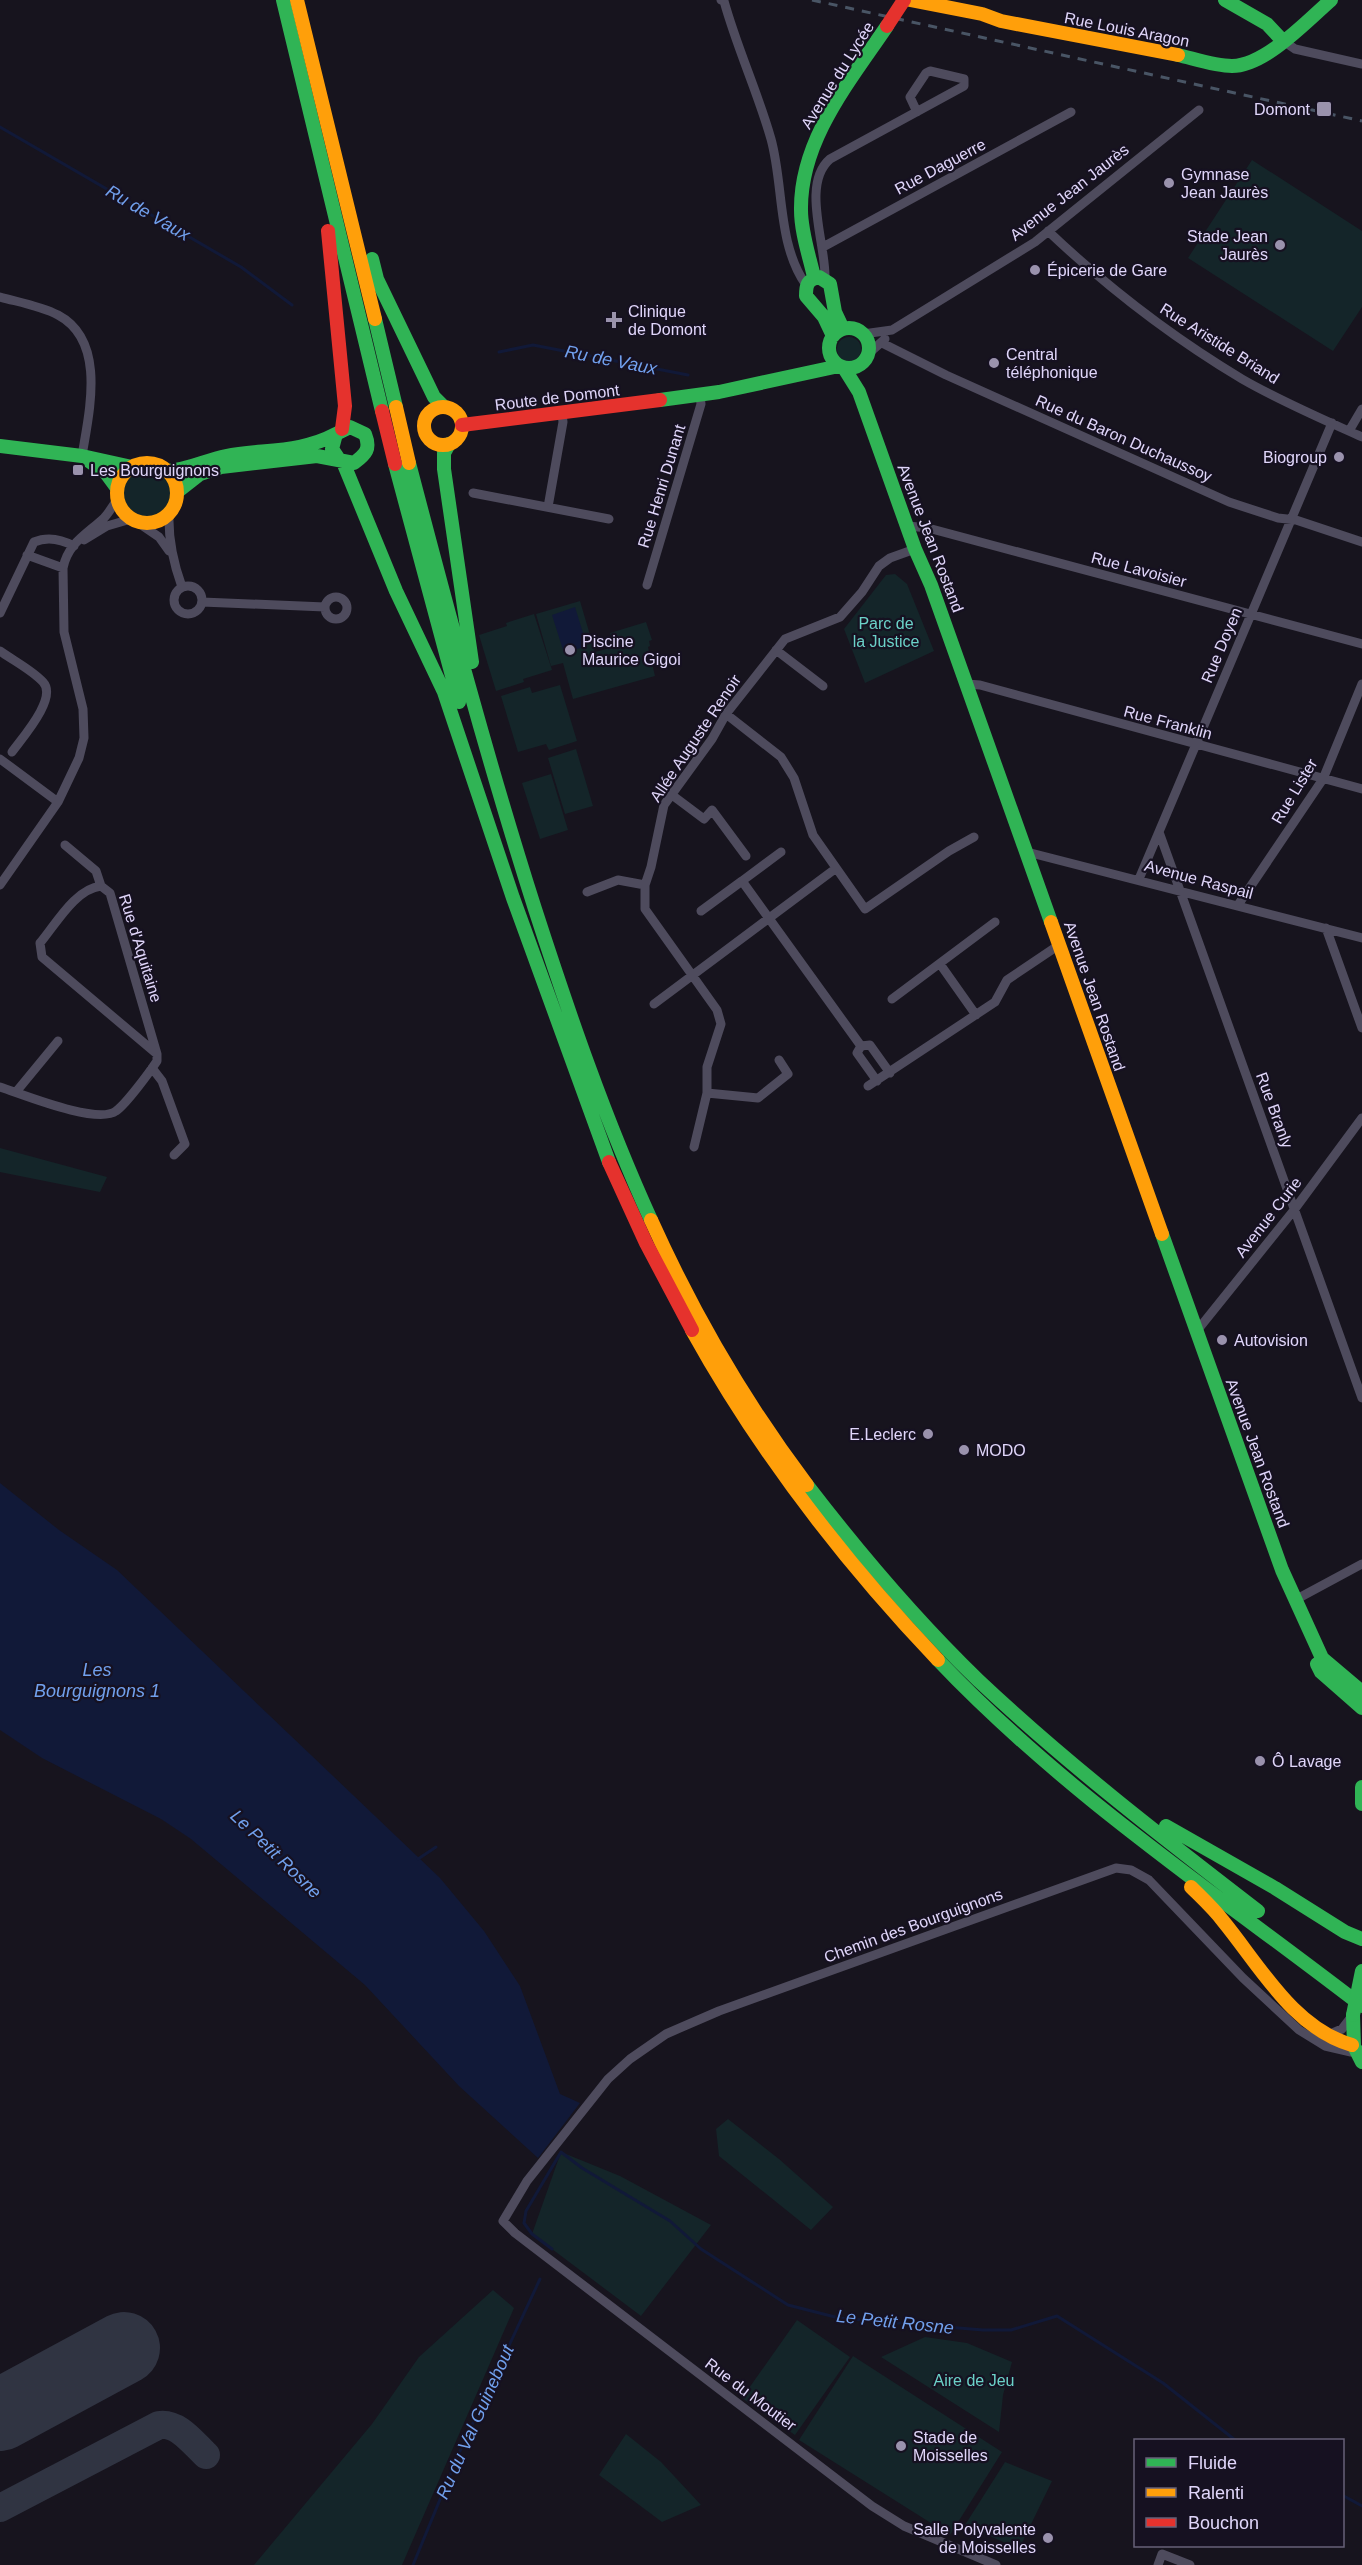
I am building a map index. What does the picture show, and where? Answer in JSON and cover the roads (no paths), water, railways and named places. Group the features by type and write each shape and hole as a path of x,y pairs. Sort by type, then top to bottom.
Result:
{"main road":[{"path":"283,0 389,409"},
{"path":"297,0 377,279 434,397 444,407 457,414 462,425 459,437 449,444 444,453 444,469 471,658 524,877"},
{"name":"Avenue du Lycée","path":"838,332 806,296 815,280 801,211 805,170 822,129 904,0"},
{"name":"Rue Louis Aragon","path":"910,0 982,14 1001,21 1232,66 1243,65 1257,58 1282,40"},
{"path":"1225,0 1267,24 1282,40 1331,0"},
{"path":"297,58 332,253 345,406 345,418 332,449 340,460 396,591 444,692 512,899 601,1142 664,1279 731,1396 789,1482 842,1552 946,1668 1021,1739 1088,1795 1358,2010"},
{"path":"313,59 389,409 477,767 560,1030"},
{"name":"Avenue du Lycée","path":"815,280 832,288 838,332"},
{"path":"855,329 863,334 868,341 869,353 859,366 841,367 832,359 829,351 838,332 855,329"},
{"name":"Route de Domont","path":"797,374 819,361 829,351"},
{"name":"Avenue Jean Rostand","path":"859,366 860,392 915,549 931,585 967,684 1196,1332 1313,1654 1321,1672 1362,1708"},
{"name":"Route de Domont","path":"462,425 700,395 841,367"},
{"name":"Avenue Jean Rostand","path":"841,367 860,392"},
{"path":"444,407 429,414 424,425 425,432 432,441 449,444"},
{"path":"167,471 193,469 210,460 225,457 306,447 324,441 350,427 360,430 369,444"},
{"path":"369,444 425,432"},
{"path":"177,492 201,474 221,467 317,456 354,463 363,459 369,444"},
{"path":"0,446 82,456 132,467"},
{"path":"82,456 106,473 126,515 134,520 147,524 157,522 169,513 177,498 174,479 167,471 155,464 142,463 124,473 117,493"},
{"path":"402,464 524,877 615,1138 683,1287 749,1400 812,1491 862,1554 928,1629 1024,1724 1083,1774 1362,1990"},
{"path":"862,1554 981,1671 1067,1750 1144,1811 1175,1833 1256,1877 1345,1932 1362,1939"},
{"name":"Avenue Jean Rostand","path":"1297,1606 1325,1662 1362,1692"},
{"path":"1362,1787 1362,1804"},
{"path":"1183,1869 1188,1885 1223,1921 1272,1985 1327,2036 1356,2053 1362,1971"}],"street":[{"path":"722,0 771,141 790,250 798,273 815,280 824,247 816,208 817,188 823,165 964,86 964,79 930,71 926,73 910,97 917,112"},
{"path":"1282,40 1295,49 1362,64"},
{"name":"Avenue Jean Jaurès","path":"869,353 882,343 892,330 1035,242 1199,110"},
{"name":"Rue Daguerre","path":"824,247 1071,112"},
{"name":"Rue Aristide Briand","path":"1048,231 1123,296 1179,339 1244,380 1362,437"},
{"path":"0,297 58,315 77,330 85,346 91,371 90,414 82,456"},
{"name":"Avenue Jean Jaurès","path":"863,334 892,330"},
{"name":"Rue du Baron Duchaussoy","path":"882,343 936,370 1229,502 1362,542"},
{"name":"Rue Henri Dunant","path":"647,585 701,404 700,395"},
{"path":"1349,431 1362,409"},
{"path":"548,507 563,422 562,414"},
{"name":"Rue Doyen","path":"1139,879 1332,423"},
{"path":"0,885 58,802 79,758 84,724 78,688 64,633 64,560 80,536 105,518 117,493"},
{"path":"473,493 609,519"},
{"path":"169,513 171,553 182,587"},
{"path":"74,546 107,526 134,520 159,537 171,553"},
{"name":"Rue Lavoisier","path":"908,526 939,531 1362,644"},
{"path":"0,613 34,542 41,539 63,540 74,546"},
{"name":"Allée Auguste Renoir","path":"694,1147 707,1093 707,1067 721,1024 717,1010 645,909 645,885 664,805 712,739 726,714 785,639 840,617 862,592 879,566 890,558 915,549"},
{"path":"27,555 63,568"},
{"path":"182,587 195,588 202,597 202,602 201,608 192,614 179,612 173,600 174,595 182,587"},
{"path":"202,602 325,607"},
{"path":"776,650 824,687"},
{"path":"0,651 44,683 48,693 44,706 12,752"},
{"name":"Rue Franklin","path":"967,684 980,685 1362,789"},
{"name":"Rue Lister","path":"1238,905 1323,779 1362,684"},
{"path":"726,714 781,757 794,778 813,835 865,909 949,851 974,837"},
{"path":"0,759 58,802"},
{"path":"672,795 704,819 712,810 746,856"},
{"name":"Rue Branly","path":"1159,832 1362,1398"},
{"path":"64,845 96,871 101,886"},
{"path":"701,911 781,852"},
{"name":"Avenue Raspail","path":"1027,852 1362,938"},
{"path":"654,1004 835,869"},
{"path":"587,892 618,880 645,885"},
{"path":"742,881 861,1046"},
{"name":"Rue d'Aquitaine","path":"101,886 110,893 157,1054 42,957 40,942 80,895 94,887 101,886"},
{"path":"892,999 995,922"},
{"path":"1326,928 1362,1028"},
{"path":"868,1086 995,1002 1007,980 1059,945"},
{"path":"940,964 976,1016"},
{"path":"16,1092 58,1041"},
{"path":"861,1046 870,1045 890,1073"},
{"path":"861,1046 857,1053 877,1081"},
{"path":"0,1087 83,1113 101,1115 115,1112 152,1068 157,1061 157,1054"},
{"path":"707,1093 758,1098 788,1074 779,1060"},
{"path":"152,1068 162,1081 185,1144 174,1155"},
{"name":"Avenue Curie","path":"1196,1332 1294,1210 1362,1118"},
{"path":"1297,1606 1362,1564"},
{"name":"Chemin des Bourguignons","path":"503,2221 527,2181 608,2079 630,2058 666,2034 719,2011 1108,1869 1131,1869 1149,1880 1243,1978 1308,2038 1325,2046 1356,2053"},
{"path":"1243,1978 1257,1966"},
{"path":"1308,2038 1327,2036 1342,2029 1358,2010"},
{"name":"Rue du Moutier","path":"503,2221 515,2233 872,2506 904,2526 996,2565"},
{"path":"1158,2565 1162,2554 1190,2565"}],"water":[{"path":"575,607 587,646 564,653 552,615"},
{"name":"Les Bourguignons 1","path":"0,1483 59,1530 117,1570 440,1878 484,1931 520,1986 560,2094 580,2103 538,2158 459,2086 365,1985 191,1839 161,1819 42,1758 0,1730"}],"waterway":[{"name":"Ru de Vaux","path":"0,127 241,267 292,305"},
{"name":"Ru de Vaux","path":"499,352 533,345 688,375"},
{"path":"418,1859 436,1847"},
{"name":"Le Petit Rosne","path":"552,2249 532,2234 524,2223 526,2211 561,2152 582,2168 670,2221 701,2249 788,2305 839,2318 983,2330 1011,2330 1057,2316 1163,2383 1234,2439"},
{"name":"Ru du Val Guinebout","path":"413,2565 460,2451 540,2279"},
{"name":"Le Petit Rosne","path":"1344,2496 1362,2506"}],"railway":[{"path":"812,0 1362,121"}],"place":[{"name":"Domont","path":"1324,109"},
{"name":"Gymnase Jean Jaurès","path":"1169,183"},
{"name":"Stade Jean Jaurès","path":"1280,245"},
{"name":"Épicerie de Gare","path":"1035,270"},
{"name":"Clinique de Domont","path":"614,320"},
{"name":"Central téléphonique","path":"994,363"},
{"name":"Biogroup","path":"1339,457"},
{"name":"Les Bourguignons","path":"78,470"},
{"name":"Piscine Maurice Gigoi","path":"570,650"},
{"name":"Autovision","path":"1222,1340"},
{"name":"E.Leclerc","path":"928,1434"},
{"name":"MODO","path":"964,1450"},
{"name":"Ô Lavage","path":"1260,1761"},
{"name":"Stade de Moisselles","path":"901,2446"},
{"name":"Salle Polyvalente de Moisselles","path":"1048,2538"}],"park label":[{"name":"Parc de la Justice","path":"886,632"},
{"name":"Aire de Jeu","path":"974,2380"}]}
